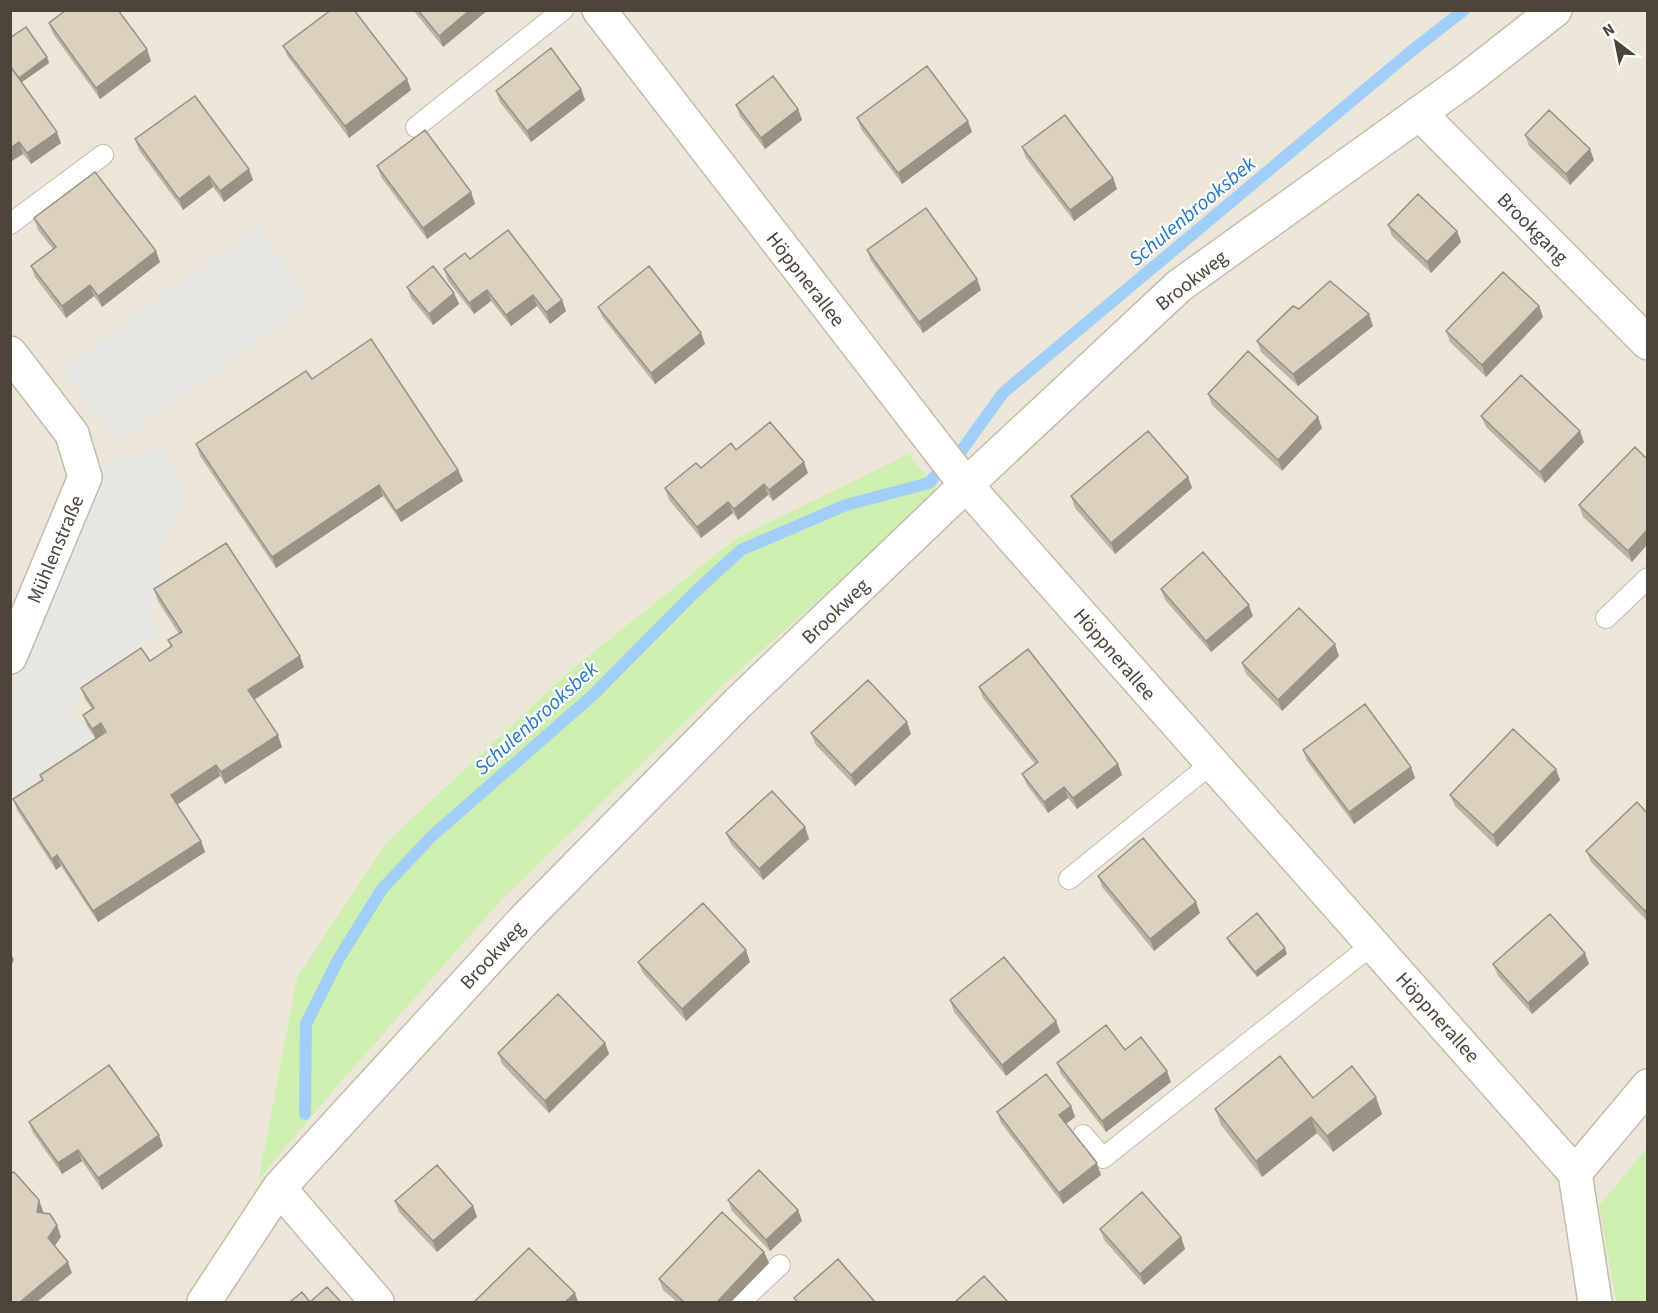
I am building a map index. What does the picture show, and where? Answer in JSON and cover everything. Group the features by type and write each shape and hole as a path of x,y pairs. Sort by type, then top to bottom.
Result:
{"street":[{"name":"Höppnerallee","path":"599,10 966,485 1575,1173"},
{"name":"Brookweg","path":"204,1302 279,1188 524,920 738,704 966,485 1179,286 1419,113 1555,10"},
{"name":"Brookgang","path":"1419,113 1647,343"},
{"name":"Mühlenstraße","path":"10,353 72,434 85,477 10,657"},
{"path":"1595,1302 1575,1173 1647,1086"},
{"path":"279,1188 377,1302"}],"lane":[{"path":"416,127 563,10"},
{"path":"10,224 103,155"},
{"path":"1606,618 1647,578"},
{"path":"1069,879 1212,763"},
{"path":"1083,1135 1103,1158 1373,944"},
{"path":"740,1302 780,1265"}],"shaded area":[{"path":"10,11 1647,11 1648,1148 1599,1206 1616,1302 11,1302"},
{"path":"257,227 312,303 117,444 62,369"},
{"path":"167,446 187,503 158,561 176,589 145,609 160,633 68,705 96,740 44,786 11,804 11,686 101,465"}],"green space":[{"path":"908,454 940,491 723,685 503,898 344,1078 259,1179 297,978 386,843 571,670 734,540"},
{"path":"1647,1148 1647,1302 1616,1302 1599,1206"}],"building":[{"path":"66,10 118,10 147,49 96,88 49,23"},
{"path":"331,10 354,10 407,79 345,126 283,46"},
{"path":"418,10 470,10 439,36"},
{"path":"26,27 47,57 19,78 10,66 10,38"},
{"path":"551,48 581,89 527,131 496,91"},
{"path":"10,66 57,132 27,153 19,142 10,148"},
{"path":"927,66 968,121 898,173 857,118"},
{"path":"773,76 798,109 761,138 736,105"},
{"path":"195,96 249,169 220,191 209,176 179,199 135,139"},
{"path":"1549,110 1590,149 1566,174 1525,135"},
{"path":"1065,115 1113,178 1070,210 1022,147"},
{"path":"425,130 471,192 423,228 377,166"},
{"path":"95,172 156,251 98,296 90,285 62,306 31,266 56,247 34,218"},
{"path":"1418,194 1457,231 1427,262 1388,225"},
{"path":"926,208 977,279 919,322 867,250"},
{"path":"508,230 562,300 546,312 533,295 506,315 487,290 469,303 444,269 465,253 470,259"},
{"path":"433,266 454,293 429,314 407,287"},
{"path":"649,266 701,333 651,373 598,307"},
{"path":"1503,272 1539,306 1482,365 1446,331"},
{"path":"1330,281 1369,314 1293,374 1257,341 1293,306 1299,309"},
{"path":"371,339 458,470 396,511 379,485 272,557 196,444 306,371 312,379"},
{"path":"1248,351 1318,417 1278,460 1208,394"},
{"path":"1521,375 1580,431 1540,472 1481,416"},
{"path":"770,422 804,462 769,490 764,484 734,509 728,502 697,527 665,488 696,463 701,468 731,443 736,450"},
{"path":"1148,431 1188,477 1111,543 1071,496"},
{"path":"1635,447 1647,459 1647,530 1628,551 1579,505"},
{"path":"226,543 300,656 248,690 278,735 221,772 216,765 171,795 201,841 93,911 57,855 52,859 13,799 43,780 40,775 106,732 101,723 92,729 83,715 94,708 81,688 141,648 150,661 172,646 168,640 182,632 154,589"},
{"path":"1203,552 1249,605 1206,641 1161,589"},
{"path":"1299,608 1335,644 1278,700 1242,663"},
{"path":"1028,649 1118,764 1073,798 1064,787 1044,802 1022,774 1038,762 979,687"},
{"path":"868,680 907,722 851,775 811,733"},
{"path":"1365,704 1411,767 1349,812 1303,750"},
{"path":"1513,729 1556,769 1493,835 1450,795"},
{"path":"772,791 805,827 759,869 726,833"},
{"path":"1637,802 1647,813 1647,909 1645,911 1586,851"},
{"path":"1143,838 1196,902 1150,939 1098,876"},
{"path":"703,903 746,950 682,1009 638,962"},
{"path":"1257,913 1285,948 1255,972 1227,938"},
{"path":"1550,914 1585,953 1528,1003 1493,964"},
{"path":"1004,957 1056,1021 1002,1065 950,1000"},
{"path":"558,994 605,1043 545,1101 498,1053"},
{"path":"1106,1025 1125,1050 1141,1037 1167,1071 1102,1121 1057,1063"},
{"path":"1280,1056 1313,1098 1352,1066 1376,1097 1327,1136 1311,1117 1256,1161 1215,1109"},
{"path":"109,1065 159,1135 98,1178 78,1150 58,1163 29,1122"},
{"path":"1046,1074 1071,1106 1059,1115 1097,1163 1059,1193 997,1112"},
{"path":"437,1165 473,1206 433,1241 395,1201"},
{"path":"759,1170 798,1210 766,1240 728,1200"},
{"path":"14,1172 39,1200 37,1212 50,1214 57,1225 48,1238 68,1262 20,1302 10,1302 10,1174"},
{"path":"1142,1192 1181,1237 1140,1274 1100,1229"},
{"path":"722,1212 764,1252 717,1302 684,1302 659,1279"},
{"path":"529,1248 575,1293 565,1302 474,1302"},
{"path":"838,1259 875,1302 798,1302 794,1298"},
{"path":"984,1276 1008,1302 955,1302"},
{"path":"327,1287 341,1302 310,1302"},
{"path":"302,1292 310,1302 290,1302"}],"waterway":[{"name":"Schulenbrooksbek","path":"959,454 1003,393 1409,53 1464,10"},
{"name":"Schulenbrooksbek","path":"305,1114 306,1024 338,960 382,889 432,836 593,695 695,592 741,550 846,505 929,483 936,475"}]}
